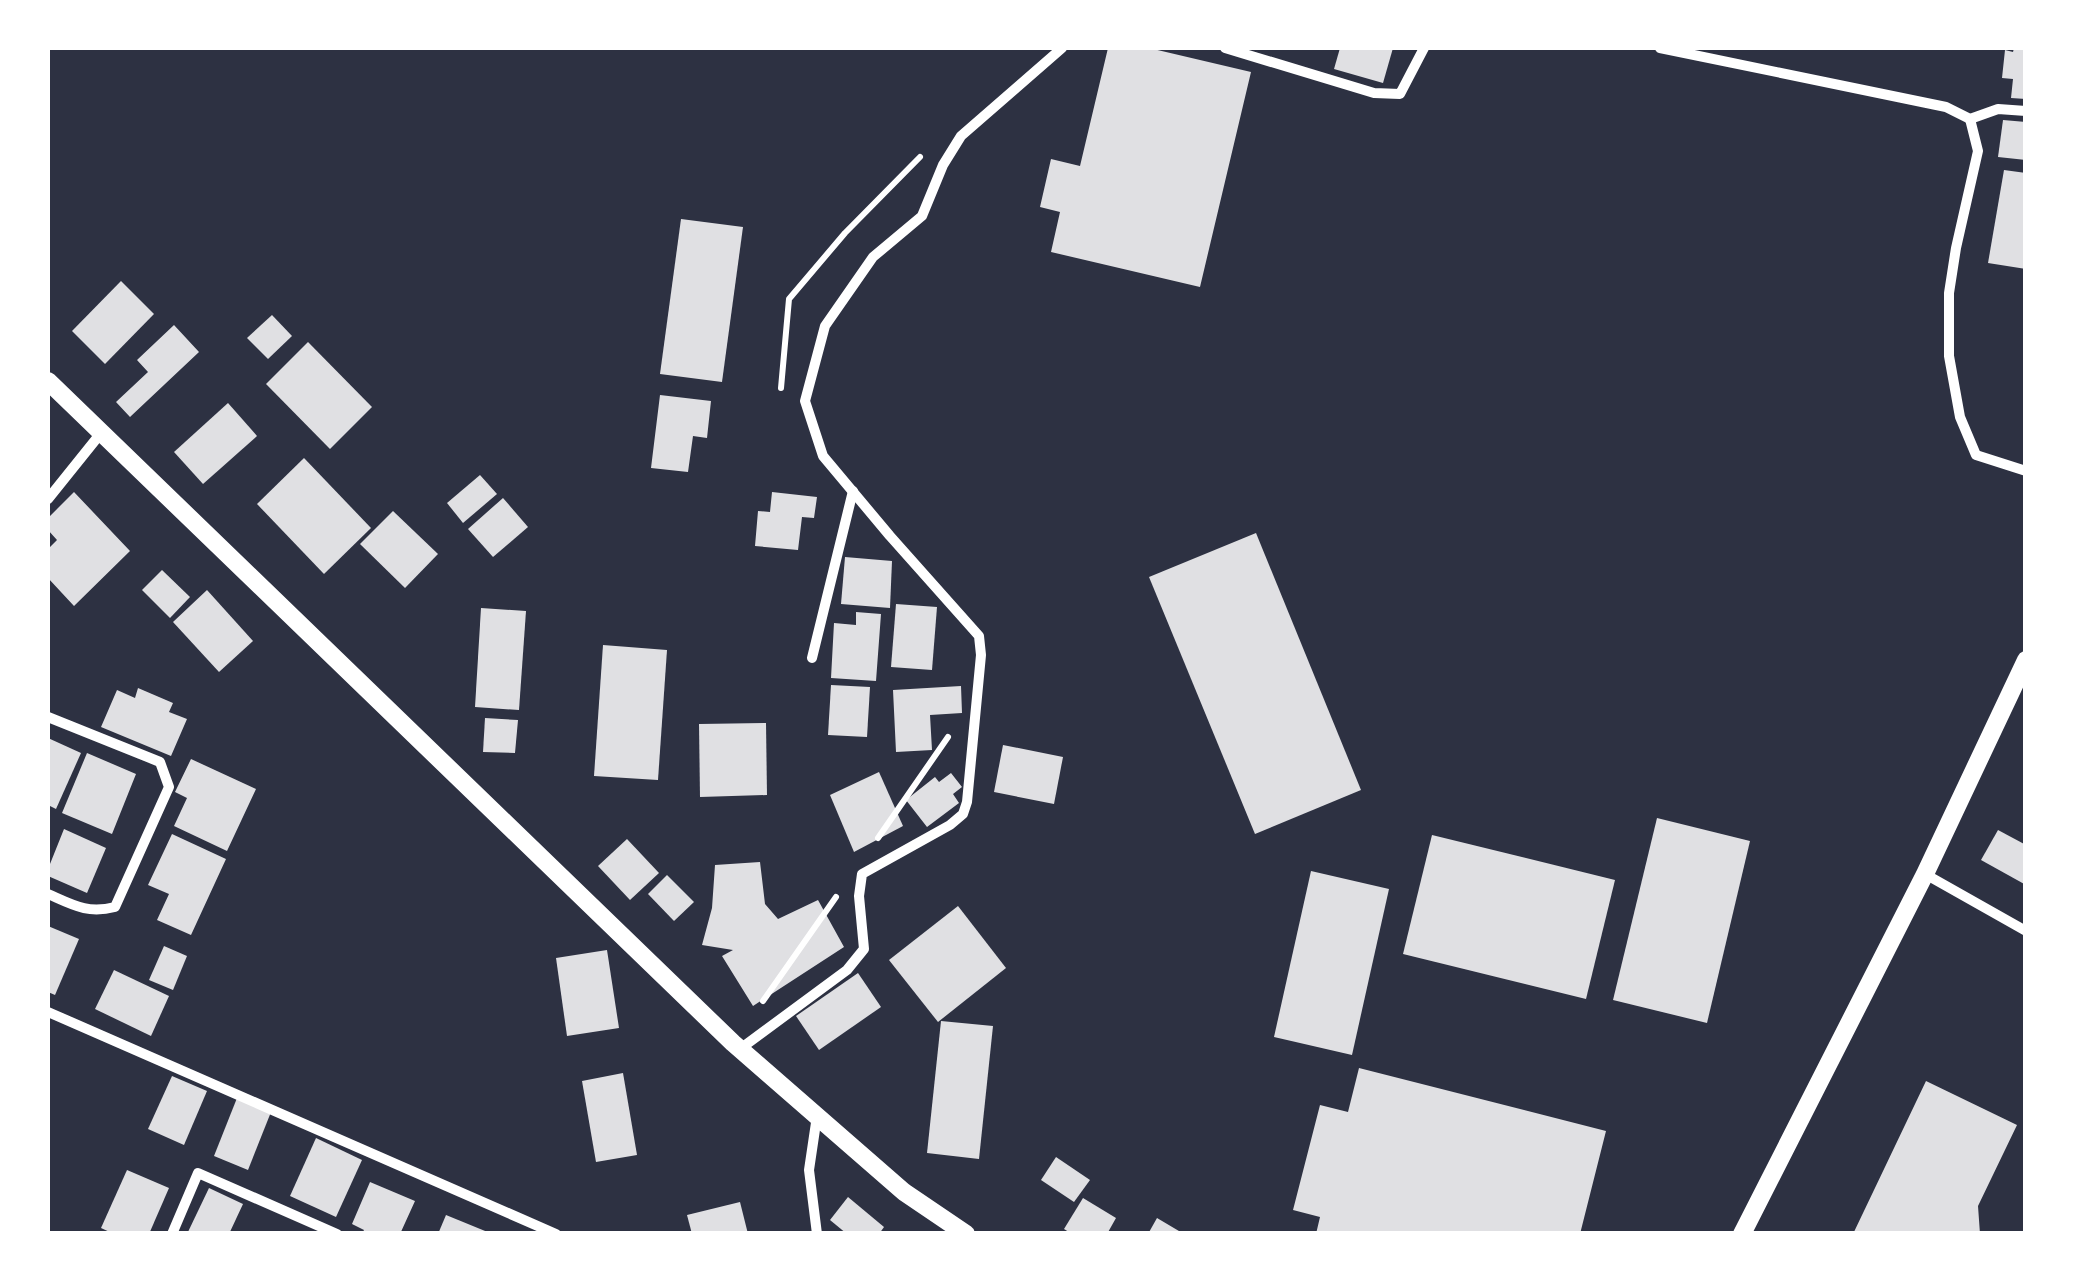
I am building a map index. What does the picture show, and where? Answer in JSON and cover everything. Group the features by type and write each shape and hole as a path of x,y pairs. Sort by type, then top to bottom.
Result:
{"street":[{"path":"740,1049 847,970 864,949 859,896 862,874 964,814 981,656 979,636 823,456 805,401 825,326 873,257 922,216 960,136 1062,48"},
{"path":"1225,48 1374,93 1400,94 1424,48"},
{"path":"1660,48 1946,106 1970,119 1978,152 1956,248 1950,293 1949,356 1960,416 1976,455 2026,471"},
{"path":"1970,119 1998,108 2026,111"},
{"path":"48,381 740,1049 904,1192 966,1234"},
{"path":"48,499 101,433"},
{"path":"812,658 852,491"},
{"path":"1742,1234 1925,874 2026,660"},
{"path":"48,716 160,762 169,787 116,908 98,911 78,907 48,894"},
{"path":"1925,874 2026,931"},
{"path":"48,1012 556,1234"},
{"path":"817,1116 809,1170 818,1234"},
{"path":"172,1234 198,1172 336,1234"}],"building":[{"path":"1108,48 1149,48 1251,72 1200,287 1051,252 1060,212 1040,207 1051,159 1080,166"},
{"path":"1340,48 1393,48 1383,83 1334,69"},
{"path":"2014,48 2026,48 2026,99 2011,98 2013,79 2002,78 2005,50 2013,52"},
{"path":"2003,120 2026,122 2026,160 1998,157"},
{"path":"2004,170 2026,173 2026,269 1988,263"},
{"path":"681,219 743,227 722,382 660,374"},
{"path":"121,281 154,314 105,364 72,331"},
{"path":"272,315 292,336 268,359 247,338"},
{"path":"174,325 199,352 130,417 116,402 148,372 137,360"},
{"path":"308,342 372,407 330,449 266,384"},
{"path":"660,395 711,401 707,438 693,436 688,472 651,468"},
{"path":"228,403 257,436 203,484 174,452"},
{"path":"304,458 371,528 324,574 257,504"},
{"path":"480,475 497,494 463,523 447,503"},
{"path":"74,492 130,551 74,606 48,578 48,549 57,540 48,530 48,518"},
{"path":"772,492 817,497 814,518 802,517 798,550 755,546 758,511 770,512"},
{"path":"503,498 528,527 493,557 468,529"},
{"path":"393,511 438,554 405,588 360,544"},
{"path":"1256,533 1361,790 1255,834 1149,577"},
{"path":"845,557 892,561 890,608 841,604"},
{"path":"162,570 190,597 170,618 142,590"},
{"path":"207,590 253,641 219,672 173,622"},
{"path":"896,604 937,607 932,670 891,667"},
{"path":"481,608 526,611 519,710 475,707"},
{"path":"856,612 881,614 876,681 831,678 834,623 856,625"},
{"path":"603,645 667,650 658,780 594,776"},
{"path":"831,685 870,687 867,737 828,735"},
{"path":"961,686 962,713 930,715 932,750 896,752 893,690"},
{"path":"138,688 173,703 169,712 187,719 171,756 101,727 117,690 135,698"},
{"path":"485,718 518,720 515,753 483,752"},
{"path":"766,723 767,795 700,797 699,724"},
{"path":"48,738 81,753 56,809 48,805"},
{"path":"1003,745 1063,757 1054,804 994,792"},
{"path":"87,753 136,774 112,834 62,813"},
{"path":"191,759 256,789 227,851 174,826 187,798 175,792"},
{"path":"879,772 903,826 854,852 830,795"},
{"path":"951,773 962,787 953,794 959,803 927,827 906,800 935,777 939,782"},
{"path":"1657,818 1750,841 1707,1023 1613,1000"},
{"path":"64,829 106,848 87,893 48,876"},
{"path":"1998,830 2026,845 2026,885 1981,860"},
{"path":"172,834 226,859 191,935 157,920 169,894 148,885"},
{"path":"1432,835 1615,880 1586,999 1403,954"},
{"path":"627,839 659,873 630,900 598,866"},
{"path":"760,862 765,904 778,919 818,900 844,947 753,1006 722,956 733,950 702,945 712,908 715,865"},
{"path":"1311,871 1389,889 1352,1055 1274,1037"},
{"path":"667,875 694,902 674,921 648,894"},
{"path":"958,906 1006,968 938,1022 889,960"},
{"path":"48,926 79,939 55,995 48,992"},
{"path":"164,946 187,956 173,990 149,980"},
{"path":"607,950 619,1028 567,1036 556,958"},
{"path":"114,970 169,996 151,1036 95,1009"},
{"path":"858,973 881,1007 819,1050 796,1016"},
{"path":"941,1021 993,1026 979,1159 927,1153"},
{"path":"1359,1068 1606,1131 1580,1234 1316,1234 1320,1217 1293,1210 1320,1105 1348,1112"},
{"path":"623,1073 637,1155 596,1162 582,1081"},
{"path":"172,1076 207,1091 184,1145 148,1129"},
{"path":"1926,1081 2017,1125 1978,1206 1980,1234 1853,1234"},
{"path":"237,1098 271,1112 248,1170 214,1156"},
{"path":"316,1138 362,1160 336,1217 290,1196"},
{"path":"1056,1157 1090,1180 1074,1202 1041,1180"},
{"path":"127,1170 169,1188 149,1234 114,1234 101,1228"},
{"path":"370,1182 415,1201 400,1234 362,1234 364,1230 352,1224"},
{"path":"209,1188 243,1204 229,1234 187,1234"},
{"path":"848,1197 884,1227 879,1234 847,1234 830,1220"},
{"path":"1083,1198 1116,1218 1107,1234 1072,1234 1064,1229"},
{"path":"740,1202 748,1234 692,1234 687,1215"},
{"path":"446,1215 490,1233 490,1234 438,1234"},
{"path":"1157,1218 1184,1234 1148,1234"}]}
